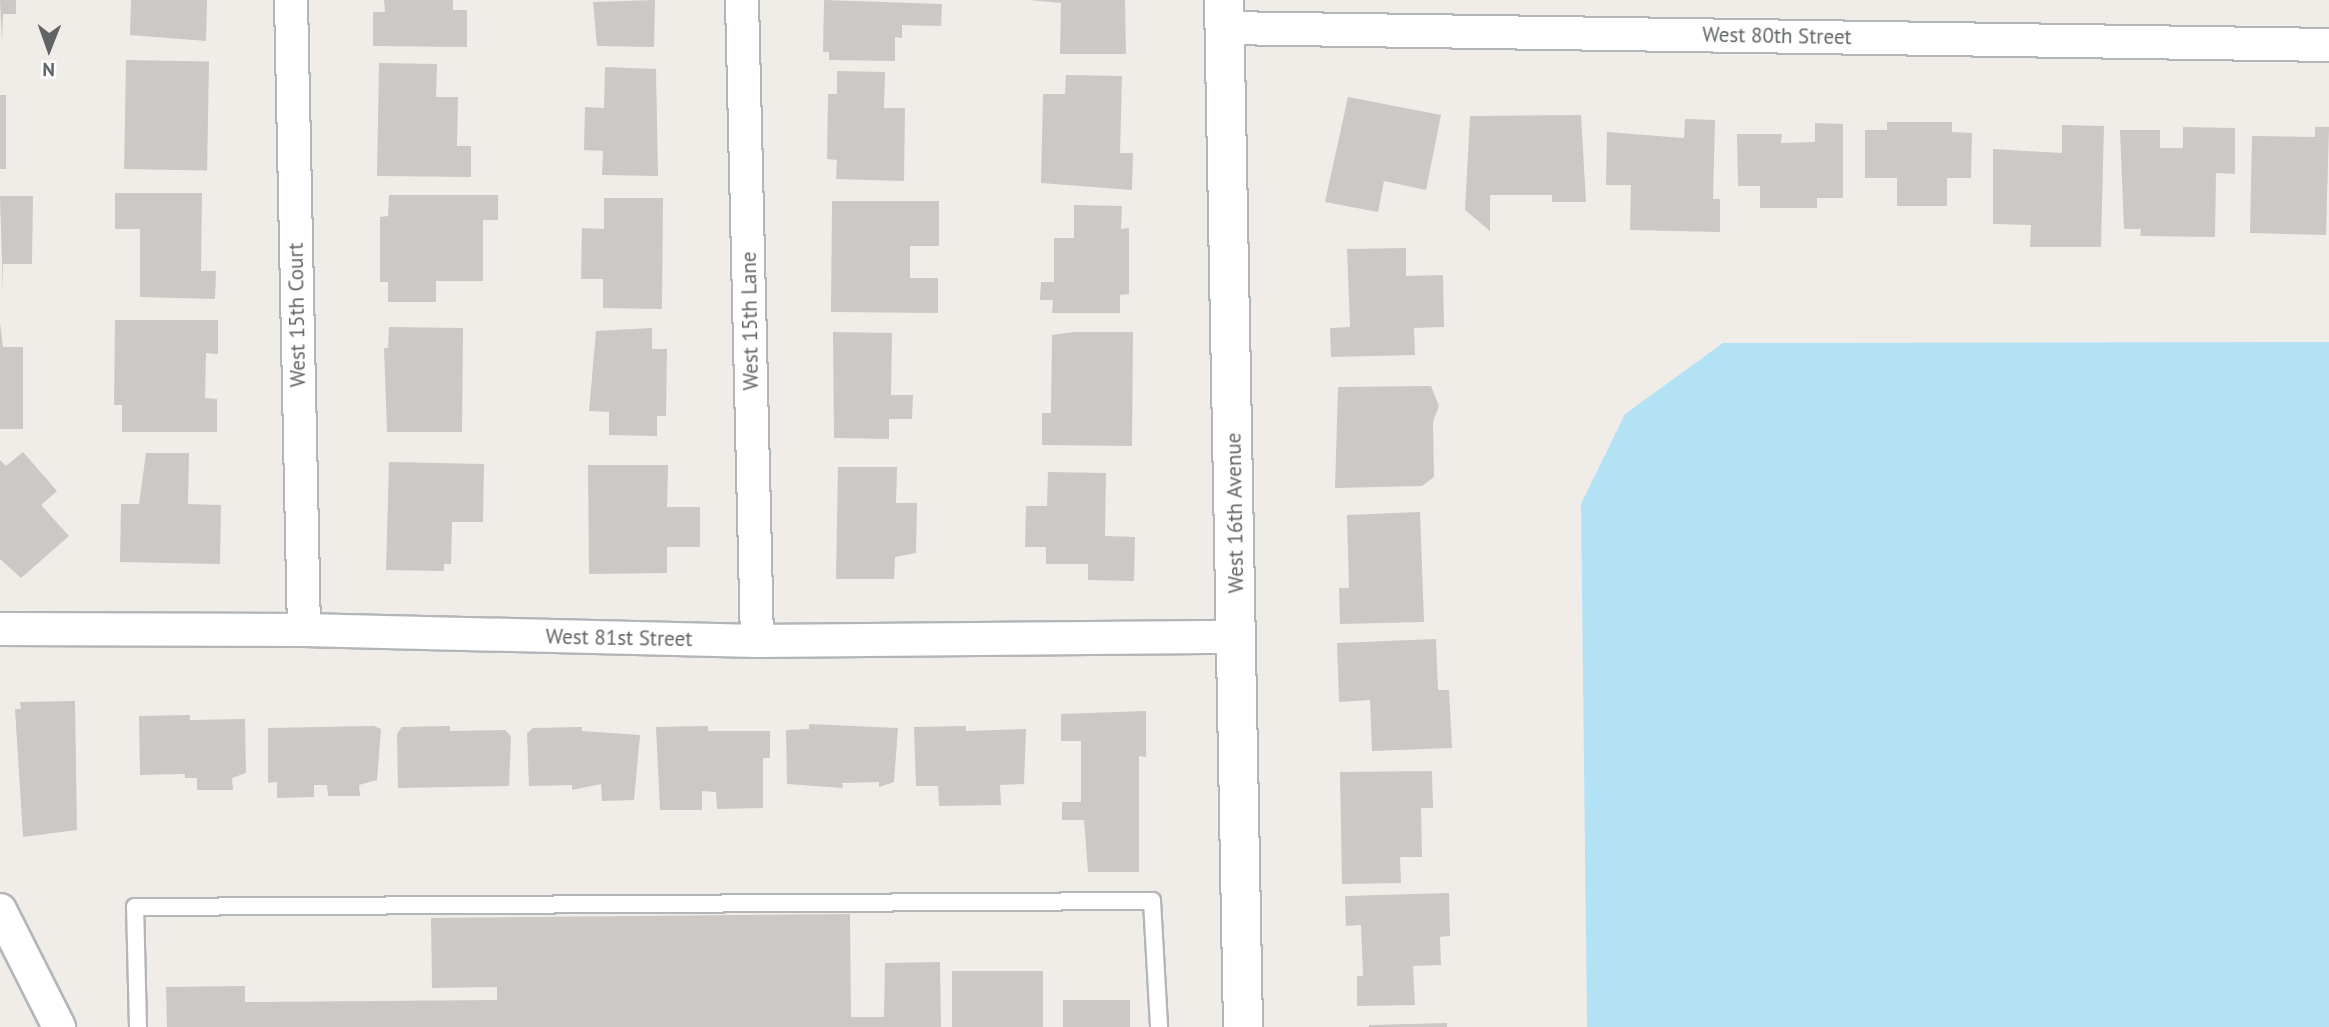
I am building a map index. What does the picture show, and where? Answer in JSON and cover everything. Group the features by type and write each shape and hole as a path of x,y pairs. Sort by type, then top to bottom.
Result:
{"street":[{"name":"West 15th Court","path":"291,0 304,630"},
{"name":"West 15th Lane","path":"742,0 757,641"},
{"name":"West 80th Street","path":"1224,14 2329,45"},
{"name":"West 16th Avenue","path":"1224,14 1243,1027"},
{"name":"West 81st Street","path":"0,629 304,630 757,641 1237,636"},
{"path":"0,910 60,1027"}],"lane":[{"path":"138,1027 135,907 1152,901 1159,1027"}],"water":[{"path":"2329,342 2329,1027 1587,1027 1581,504 1625,414 1723,343"}],"building":[{"path":"0,0 16,0 16,14 3,14 2,42"},
{"path":"131,0 207,0 206,41 130,35"},
{"path":"384,0 453,0 453,10 467,10 467,47 373,46 373,12 385,12"},
{"path":"655,0 654,47 597,46 593,2"},
{"path":"824,0 942,4 941,26 902,25 902,38 895,37 895,61 829,60 829,52 823,52"},
{"path":"1029,0 1125,0 1126,54 1060,54 1061,3"},
{"path":"126,60 209,61 207,170 124,169"},
{"path":"379,63 437,64 436,97 458,97 457,146 471,146 471,177 377,176"},
{"path":"605,67 656,69 658,176 602,175 603,151 584,150 585,107 604,108"},
{"path":"837,71 885,72 884,108 905,108 904,181 836,179 837,160 827,159 828,94 837,94"},
{"path":"1066,75 1122,76 1120,153 1133,153 1132,190 1041,183 1043,94 1065,94"},
{"path":"0,95 6,95 6,169 0,169"},
{"path":"1348,97 1441,115 1426,190 1384,181 1378,212 1325,202"},
{"path":"1581,115 1586,202 1552,202 1552,195 1490,195 1490,231 1465,210 1470,116"},
{"path":"1685,119 1715,120 1713,199 1720,199 1720,232 1630,230 1631,185 1606,185 1607,132 1684,138"},
{"path":"1887,122 1952,122 1952,132 1972,133 1971,178 1947,178 1947,206 1897,206 1897,178 1865,178 1865,130 1887,130"},
{"path":"1815,123 1843,124 1843,198 1817,198 1817,208 1760,208 1760,186 1738,186 1737,134 1782,134 1781,143 1815,142"},
{"path":"2062,125 2104,126 2101,247 2030,247 2031,225 1993,224 1993,149 2062,153"},
{"path":"2183,127 2235,128 2235,174 2216,173 2215,237 2140,236 2141,229 2124,229 2120,130 2160,130 2160,148 2183,148"},
{"path":"2315,127 2329,127 2326,235 2250,233 2252,136 2315,137"},
{"path":"115,193 202,193 201,271 216,271 215,299 140,297 140,229 115,229"},
{"path":"389,195 498,195 498,220 483,220 483,281 436,281 436,302 388,302 388,282 380,282 380,217 388,216"},
{"path":"0,196 33,196 32,264 3,264 3,296"},
{"path":"604,198 663,198 662,309 603,308 603,279 581,279 582,228 604,229"},
{"path":"832,201 939,201 939,246 910,246 910,278 938,278 938,313 831,312"},
{"path":"1074,205 1122,206 1121,229 1129,228 1129,294 1120,295 1120,313 1052,313 1053,300 1040,300 1041,282 1054,282 1054,238 1074,238"},
{"path":"1406,248 1406,276 1443,275 1444,327 1414,328 1415,355 1331,357 1330,328 1350,327 1347,249"},
{"path":"115,320 218,320 218,354 206,353 205,398 217,399 217,432 122,432 122,405 114,405"},
{"path":"0,323 3,347 23,347 23,429 0,429"},
{"path":"389,327 463,328 462,432 387,432 384,348 388,348"},
{"path":"652,328 652,349 667,349 666,416 657,416 657,436 609,435 609,412 589,411 596,331"},
{"path":"833,332 892,333 891,395 913,395 912,419 889,419 889,439 834,438"},
{"path":"1074,332 1133,332 1132,446 1042,445 1042,413 1051,413 1052,335"},
{"path":"1431,386 1439,406 1433,422 1434,477 1422,486 1335,488 1338,387"},
{"path":"23,452 57,491 41,505 69,536 21,578 0,559 0,460 6,466"},
{"path":"146,453 189,453 188,504 221,505 220,564 120,562 121,504 139,504"},
{"path":"389,462 484,464 483,522 452,522 451,564 444,564 444,571 386,570"},
{"path":"588,465 668,465 667,507 700,507 700,547 667,547 667,573 589,574"},
{"path":"838,467 897,467 896,503 917,503 916,553 895,557 894,579 836,579"},
{"path":"1048,472 1106,473 1105,536 1135,537 1134,581 1088,580 1088,564 1046,564 1046,547 1025,547 1026,506 1047,506"},
{"path":"1420,512 1424,622 1340,624 1339,588 1349,588 1347,515"},
{"path":"1436,639 1438,690 1449,690 1452,748 1372,751 1370,700 1339,702 1337,643"},
{"path":"75,701 77,830 23,837 15,709 21,709 20,702"},
{"path":"1146,711 1146,757 1139,756 1139,872 1088,872 1084,820 1062,820 1062,802 1081,802 1081,741 1061,741 1061,714"},
{"path":"190,715 190,720 245,719 246,773 232,778 233,790 197,790 197,778 185,778 185,774 140,775 139,716"},
{"path":"809,724 898,728 894,782 879,787 879,782 842,783 843,788 787,784 786,730 809,729"},
{"path":"374,726 381,729 377,780 359,785 360,796 328,796 327,785 314,785 314,797 277,798 277,782 268,783 268,728"},
{"path":"450,726 450,731 505,730 511,736 509,786 398,788 397,734 402,727"},
{"path":"708,726 708,731 770,731 770,758 763,758 763,808 717,809 716,792 702,791 702,810 660,810 656,727"},
{"path":"966,726 966,731 1026,729 1024,784 1000,785 1001,805 939,806 938,786 916,786 914,727"},
{"path":"582,727 582,731 640,735 634,800 602,801 601,784 572,790 572,785 529,786 527,733 533,728"},
{"path":"1432,771 1433,808 1421,808 1422,857 1400,857 1401,883 1342,884 1340,772"},
{"path":"1449,893 1450,936 1440,937 1441,965 1413,966 1415,1005 1357,1006 1357,976 1363,976 1361,925 1346,926 1345,896"},
{"path":"850,914 851,1017 884,1017 885,963 940,962 941,1027 167,1027 166,987 245,986 245,1002 497,1000 497,987 432,988 431,918"},
{"path":"952,971 1043,971 1043,1027 952,1027"},
{"path":"1063,1000 1130,1000 1130,1027 1063,1027"},
{"path":"1447,1023 1447,1027 1369,1027 1369,1025"}]}
